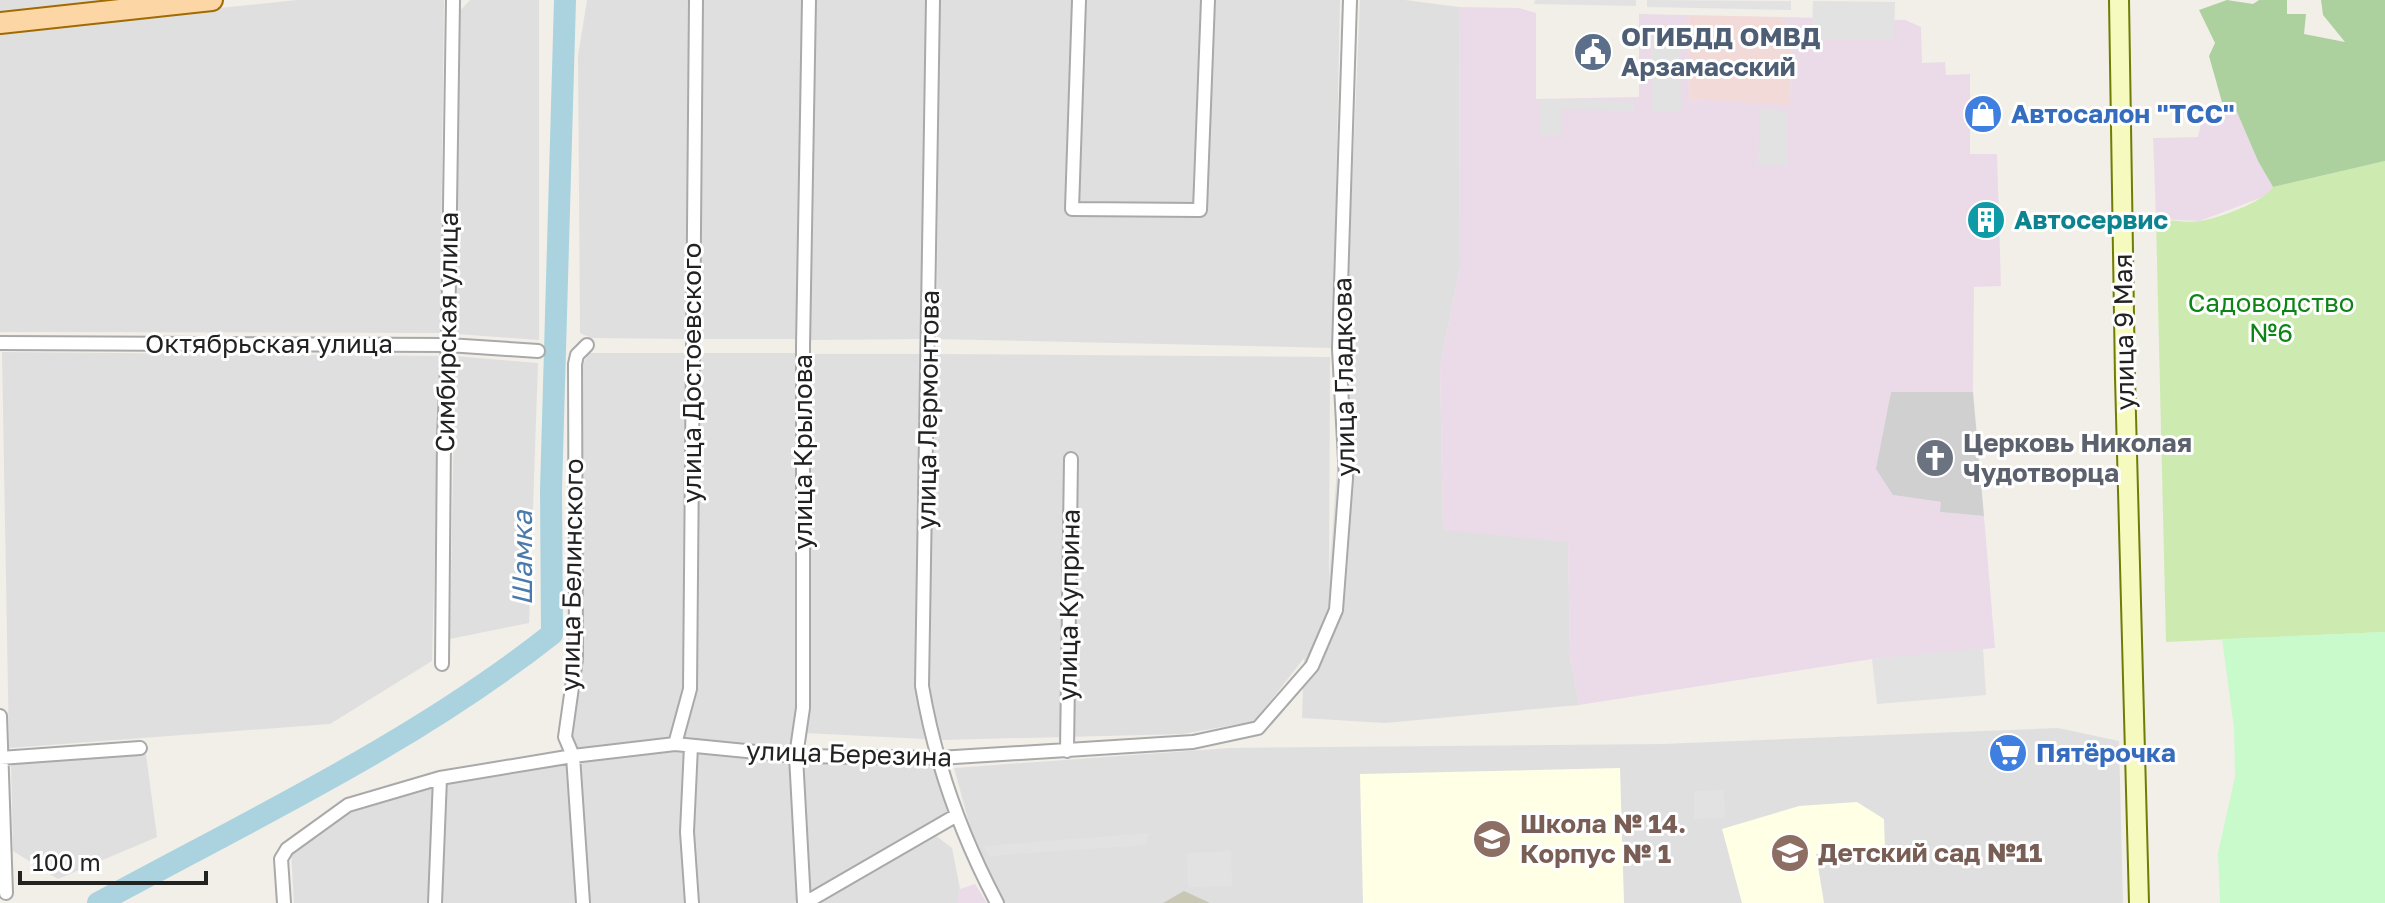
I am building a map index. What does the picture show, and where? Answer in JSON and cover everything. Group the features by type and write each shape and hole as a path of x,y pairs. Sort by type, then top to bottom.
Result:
{"main road":[{"path":"0,23 212,0"},
{"name":"улица 9 Мая","path":"2119,0 2139,903"}],"street":[{"name":"Симбирская улица","path":"442,664 453,0"},
{"name":"улица Достоевского","path":"675,744 690,689 696,0"},
{"name":"улица Крылова","path":"805,903 796,756 803,708 803,346 809,0"},
{"name":"улица Лермонтова","path":"933,0 922,686 939,758 957,815 968,846 997,903"},
{"path":"1079,0 1072,209 1200,210 1208,0"},
{"name":"улица Гладкова","path":"1258,728 1312,666 1336,610 1346,478 1339,349 1350,0"},
{"name":"Октябрьская улица","path":"0,343 448,345 538,351"},
{"name":"улица Белинского","path":"583,903 573,756 565,737 576,659 574,355 587,345"},
{"name":"улица Куприна","path":"1067,751 1071,459"},
{"path":"0,716 6,893"},
{"name":"улица Березина","path":"284,903 281,859 287,849 348,805 440,778 573,756 675,744 796,756 939,758 1193,742 1258,728"},
{"path":"691,746 687,832 692,903"},
{"path":"1,758 140,748"},
{"path":"435,903 440,778"},
{"path":"805,903 957,815"}],"shaded area":[{"path":"0,0 112,0 0,12"},
{"path":"297,0 444,0 440,333 0,332 0,31"},
{"path":"470,0 539,0 539,340 457,334 458,13"},
{"path":"587,0 691,0 686,339 591,338 580,333 578,56"},
{"path":"702,0 802,0 799,339 696,339"},
{"path":"814,0 928,0 924,339 808,340"},
{"path":"938,0 1340,0 1333,348 937,339"},
{"path":"1360,0 1405,0 1459,7 1460,267 1440,366 1443,529 1568,541 1570,656 1579,705 1385,723 1302,718 1304,658 1255,721 1183,734 942,740 932,708 928,674 936,354 1330,357 1329,581 1344,368"},
{"path":"1535,0 1636,0 1636,6 1534,4"},
{"path":"1647,0 1791,1 1791,10 1647,7"},
{"path":"1813,1 1895,2 1894,39 1812,39"},
{"path":"1459,7 1519,8 1536,13 1536,99 1639,97 1639,14 1688,15 1690,99 1790,105 1791,37 1782,17 1905,20 1921,27 1922,63 1945,62 1946,75 1970,74 1970,154 1997,154 2001,286 1974,287 1973,392 1891,392 1887,421 1893,495 1941,502 1941,512 1984,516 1995,648 1872,659 1579,705 1570,656 1568,542 1443,530 1440,366 1460,267"},
{"path":"1688,15 1782,17 1791,36 1790,106 1690,99"},
{"path":"1651,32 1680,32 1681,112 1651,112"},
{"path":"1540,99 1634,101 1634,111 1561,110 1561,136 1540,135"},
{"path":"1760,109 1788,111 1787,166 1758,165"},
{"path":"2237,111 2258,161 2273,187 2268,195 2200,221 2156,219 2153,138 2198,137 2203,114"},
{"path":"2,352 440,356 432,661 330,724 9,748"},
{"path":"589,353 686,353 689,686 673,742 576,753 568,737 579,660 581,367"},
{"path":"696,353 799,353 802,704 794,754 677,743 692,692"},
{"path":"808,354 923,354 915,687 925,739 804,733"},
{"path":"455,356 538,363 529,623 450,639"},
{"path":"1891,392 1973,392 1984,516 1940,512 1941,502 1893,495 1876,469"},
{"path":"1983,648 1986,695 1877,704 1872,659"},
{"path":"2058,728 2119,741 2123,903 1005,903 975,845 954,768 1229,748 1662,744"},
{"path":"682,749 771,760 935,765 949,811 794,903 294,903 291,851 350,808 450,778 580,759"},
{"path":"146,754 157,837 58,879 13,851 11,763"},
{"name":"Школа № 14. Корпус № 1","path":"1620,768 1624,903 1363,903 1360,774"},
{"path":"1724,790 1725,818 1694,819 1694,791"},
{"name":"Детский сад №11","path":"1857,802 1884,819 1885,851 1816,854 1824,903 1742,903 1722,829 1799,806"},
{"path":"1149,833 1146,845 989,856 983,846"},
{"path":"935,835 952,848 960,889 957,903 817,903"},
{"path":"1231,851 1232,886 1188,887 1187,853"},
{"path":"975,884 987,903 957,903 960,889"},
{"path":"1184,891 1210,903 1163,903"}],"green space":[{"path":"2227,0 2253,4 2259,0 2287,0 2287,14 2306,14 2304,34 2345,42 2323,15 2321,0 2385,0 2385,161 2273,187 2237,112 2225,113 2209,56 2215,43 2199,10"},
{"name":"Садоводство №6","path":"2385,161 2385,632 2166,642 2156,219 2208,220 2251,203 2273,187"},
{"path":"2385,632 2385,903 2220,903 2218,853 2235,777 2234,728 2222,639"}],"waterway":[{"name":"Шамка","path":"98,903 388,745 499,673 552,634 551,490 565,0"}],"place":[{"name":"ОГИБДД ОМВД Арзамасский","path":"1593,52"},
{"name":"Автосалон \"ТСС\"","path":"1983,114"},
{"name":"Автосервис","path":"1986,220"},
{"name":"Церковь Николая Чудотворца","path":"1935,458"},
{"name":"Пятёрочка","path":"2008,753"},
{"name":"Школа № 14. Корпус № 1","path":"1492,839"},
{"name":"Детский сад №11","path":"1790,853"}]}
